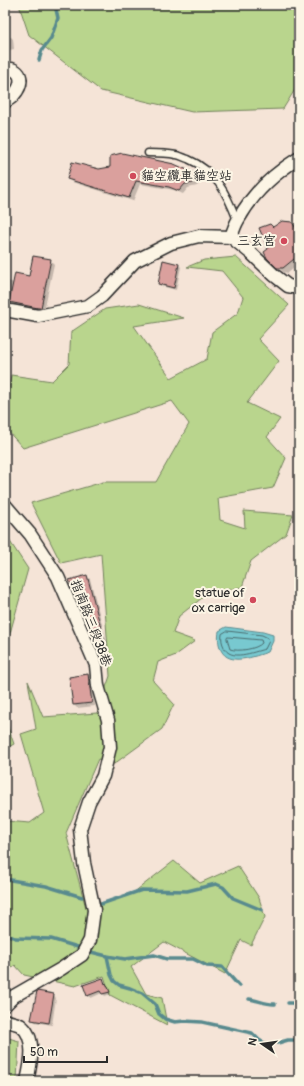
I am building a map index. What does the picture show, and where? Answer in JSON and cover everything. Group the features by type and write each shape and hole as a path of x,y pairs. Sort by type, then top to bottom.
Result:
{"street":[{"path":"5,68 16,71 20,75 20,81 13,96 5,102"},
{"path":"231,237 237,220 268,180 299,158"},
{"path":"5,310 38,316 88,306 102,296 135,261 171,243 199,236 231,237 288,286 299,288"},
{"name":"指南路三段38巷","path":"5,505 30,534 58,577 96,665 98,686 108,720 110,747 103,776 89,802 80,829 84,863 94,910 90,940 82,955 14,996 5,1005"},
{"path":"5,1020 20,1025 29,1037 32,1062 27,1081"}],"lane":[{"path":"148,153 177,155 199,164 213,176 223,189 232,206 237,220"}],"green space":[{"path":"19,5 299,5 299,83 283,109 192,112 101,91 29,35"},
{"path":"236,257 289,305 258,339 279,361 247,403 280,419 267,437 286,458 273,488 218,498 220,520 245,528 244,511 293,515 286,534 251,561 242,587 207,594 179,616 173,633 195,641 176,655 158,662 153,681 174,704 162,729 114,764 98,759 66,833 86,908 133,893 174,861 200,883 238,866 259,898 265,917 251,945 241,940 225,974 164,942 131,967 146,994 162,998 167,1025 110,995 104,976 75,986 24,975 15,965 5,974 5,821 30,823 44,813 21,734 36,729 28,681 43,717 97,713 110,676 101,554 61,563 31,503 103,482 156,482 189,424 172,401 23,448 5,428 5,417 11,375 52,381 69,364 71,332 105,309 139,304 184,318 134,326 171,378 207,359 212,332 238,313 243,297 222,271 187,267 204,260"},
{"path":"5,534 28,569 5,651"},
{"path":"5,719 14,744 5,749"},
{"path":"5,1037 19,1041 17,1081 5,1077"}],"water":[{"path":"226,627 263,632 273,635 273,641 268,652 250,658 230,658 221,650 218,640 219,631"}],"building":[{"name":"貓空纜車貓空站","path":"122,153 174,164 199,175 193,183 185,184 179,191 169,187 136,181 129,198 67,179 72,162 99,169 110,167 110,156"},
{"name":"三玄宮","path":"282,221 292,222 299,233 299,255 283,268 277,268 267,258 264,252 268,249 259,228 270,224 273,227"},
{"path":"33,256 51,259 41,308 9,302 15,273 29,276"},
{"path":"163,260 179,264 174,288 158,284"},
{"path":"87,575 107,651 99,653 95,644 89,620 85,621 69,580"},
{"path":"88,674 92,703 73,705 69,677"},
{"path":"103,978 110,992 102,994 100,991 87,996 83,985"},
{"path":"37,991 54,994 49,1023 31,1020"}],"waterway":[{"path":"39,60 42,50 51,38 58,18 55,5"},
{"path":"5,879 46,886 82,897"},
{"path":"101,904 142,890 187,891 216,884 223,887 233,898 262,910"},
{"path":"5,934 15,938 51,939 81,948"},
{"path":"91,952 125,959 154,955 167,959 193,959 207,966 222,967 239,986"},
{"path":"107,956 111,975 114,981 119,985 142,993 155,1004 159,1014 165,1019 175,1022 202,1022 252,1033 259,1040 268,1045"},
{"path":"249,999 275,1004"},
{"path":"288,1003 299,1005"},
{"path":"278,1043 288,1040 299,1040"}],"place":[{"name":"貓空纜車貓空站","path":"133,176"},
{"name":"三玄宮","path":"284,241"},
{"name":"statue of ox carrige","path":"253,600"}]}
